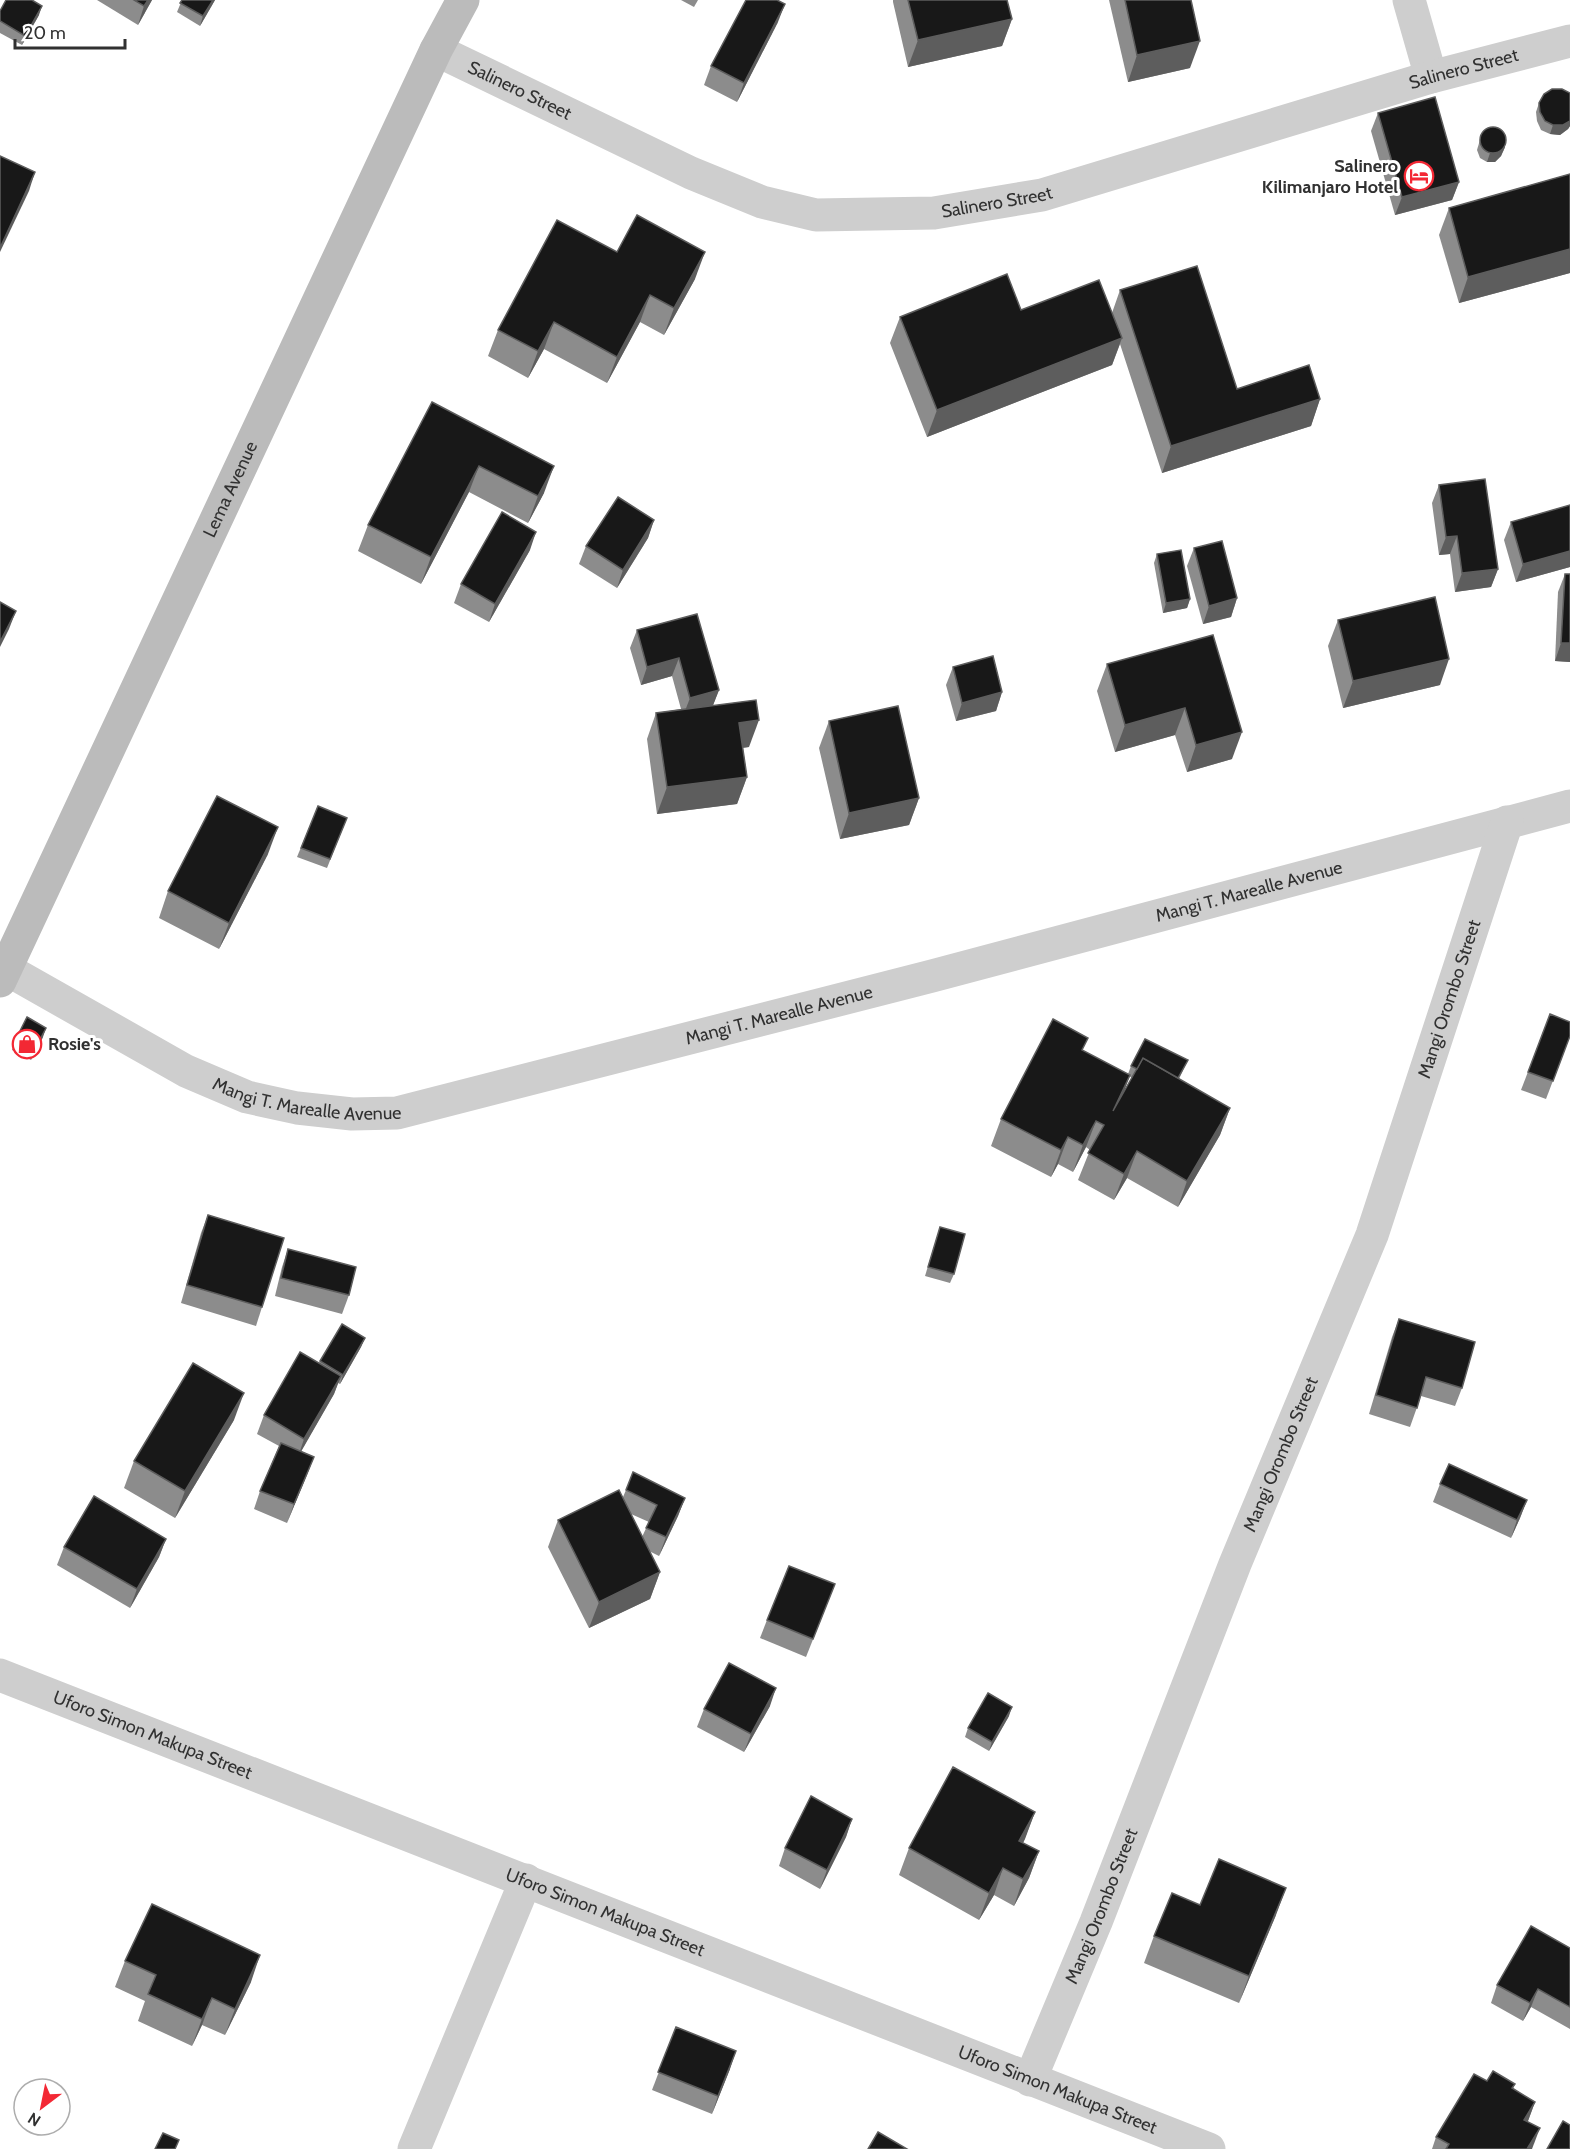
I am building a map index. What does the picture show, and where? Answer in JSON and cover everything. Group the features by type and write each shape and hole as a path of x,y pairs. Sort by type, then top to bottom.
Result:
{"main road":[{"name":"Lema Avenue","path":"3,975 436,50 463,0"}],"street":[{"path":"1409,0 1431,77"},
{"name":"Salinero Street","path":"436,50 691,173 762,202 816,215 934,213 1042,195 1431,77 1570,41"},
{"name":"Mangi T. Marealle Avenue","path":"3,975 186,1071 247,1097 297,1108 352,1114 397,1113 921,979 1570,806"},
{"name":"Mangi Orombo Street","path":"1030,2080 1100,1911 1235,1564 1371,1235 1507,822"},
{"name":"Uforo Simon Makupa Street","path":"0,1675 1209,2149"},
{"path":"414,2149 526,1880"}],"building":[{"path":"6,0 32,0 42,6 25,36 0,21 0,11"},
{"path":"134,0 148,0 144,6"},
{"path":"182,0 213,0 203,16 180,3"},
{"path":"746,0 777,0 785,4 744,83 711,66"},
{"path":"908,0 1007,0 1012,19 918,40"},
{"path":"1125,0 1191,0 1200,41 1137,55"},
{"path":"1552,89 1562,89 1570,93 1570,121 1563,125 1553,125 1545,121 1540,112 1539,103 1544,94"},
{"path":"1435,97 1459,182 1402,197 1378,113"},
{"path":"1493,127 1502,131 1506,140 1502,149 1493,153 1484,149 1480,140 1484,131"},
{"path":"0,156 35,172 0,248"},
{"path":"1570,174 1570,249 1468,277 1449,208"},
{"path":"637,215 705,252 674,308 650,295 617,357 554,322 538,351 498,330 557,220 617,252"},
{"path":"1197,266 1237,389 1309,365 1320,399 1171,446 1120,290"},
{"path":"1007,274 1021,310 1099,280 1122,338 937,410 900,317"},
{"path":"432,402 554,466 538,496 479,466 431,557 368,525"},
{"path":"1485,479 1498,569 1462,573 1457,536 1446,537 1439,485"},
{"path":"618,497 654,520 623,570 586,546"},
{"path":"1570,505 1570,551 1523,564 1511,522"},
{"path":"502,512 536,532 495,604 461,584"},
{"path":"1222,541 1237,598 1209,606 1194,548"},
{"path":"1181,550 1190,599 1166,603 1157,554"},
{"path":"1565,574 1570,574 1570,643 1561,643"},
{"path":"1435,597 1449,659 1353,681 1338,620"},
{"path":"0,602 16,611 0,642"},
{"path":"697,614 719,690 690,698 679,658 647,667 637,630"},
{"path":"1213,635 1242,732 1196,745 1185,708 1125,725 1107,664"},
{"path":"993,656 1002,692 962,703 953,667"},
{"path":"756,700 759,720 739,723 747,777 667,787 656,713"},
{"path":"898,706 919,798 849,813 829,721"},
{"path":"217,796 278,827 229,923 168,891"},
{"path":"318,806 347,818 330,859 301,848"},
{"path":"1550,1014 1570,1022 1570,1036 1553,1081 1528,1072"},
{"path":"27,1017 46,1028 34,1051 15,1041"},
{"path":"1053,1019 1088,1038 1082,1050 1130,1075 1113,1111 1143,1058 1230,1108 1187,1181 1137,1151 1124,1174 1088,1153 1104,1125 1096,1121 1083,1145 1068,1137 1061,1150 1001,1119"},
{"path":"1145,1039 1188,1060 1178,1078 1143,1058 1137,1069 1131,1066"},
{"path":"208,1215 284,1238 262,1307 187,1285"},
{"path":"940,1227 965,1234 954,1274 928,1267"},
{"path":"288,1249 356,1267 349,1295 281,1278"},
{"path":"1399,1319 1475,1342 1462,1388 1426,1377 1417,1408 1376,1395"},
{"path":"342,1324 365,1338 343,1375 320,1361"},
{"path":"300,1352 341,1376 304,1439 264,1415"},
{"path":"193,1363 244,1393 185,1491 134,1461"},
{"path":"281,1443 314,1457 294,1504 260,1491"},
{"path":"1449,1464 1527,1500 1517,1520 1440,1484"},
{"path":"633,1472 685,1498 666,1537 646,1528 657,1505 626,1490"},
{"path":"619,1490 660,1572 599,1602 558,1520"},
{"path":"94,1496 166,1539 137,1589 64,1547"},
{"path":"789,1566 835,1584 813,1639 767,1620"},
{"path":"729,1663 776,1688 751,1734 704,1709"},
{"path":"988,1693 1012,1707 992,1742 968,1728"},
{"path":"953,1767 1035,1812 1019,1841 1039,1851 1023,1879 1003,1868 989,1893 909,1848"},
{"path":"811,1796 852,1819 827,1870 785,1848"},
{"path":"1219,1859 1286,1888 1249,1976 1154,1936 1172,1893 1200,1905"},
{"path":"152,1904 260,1955 235,2009 212,1998 202,2019 148,1994 156,1975 125,1961"},
{"path":"1531,1926 1570,1948 1570,2007 1538,1989 1530,2003 1497,1985"},
{"path":"676,2027 736,2051 718,2096 658,2072"},
{"path":"1493,2071 1515,2084 1512,2088 1535,2102 1524,2120 1540,2128 1527,2149 1446,2149 1449,2144 1436,2137 1474,2074 1487,2081"},
{"path":"1563,2121 1570,2125 1570,2149 1547,2149"},
{"path":"878,2132 907,2149 868,2149"},
{"path":"163,2133 179,2140 175,2149 155,2149"}],"place":[{"name":"Salinero Kilimanjaro Hotel","path":"1419,176"},
{"name":"Rosie's","path":"27,1044"}]}
